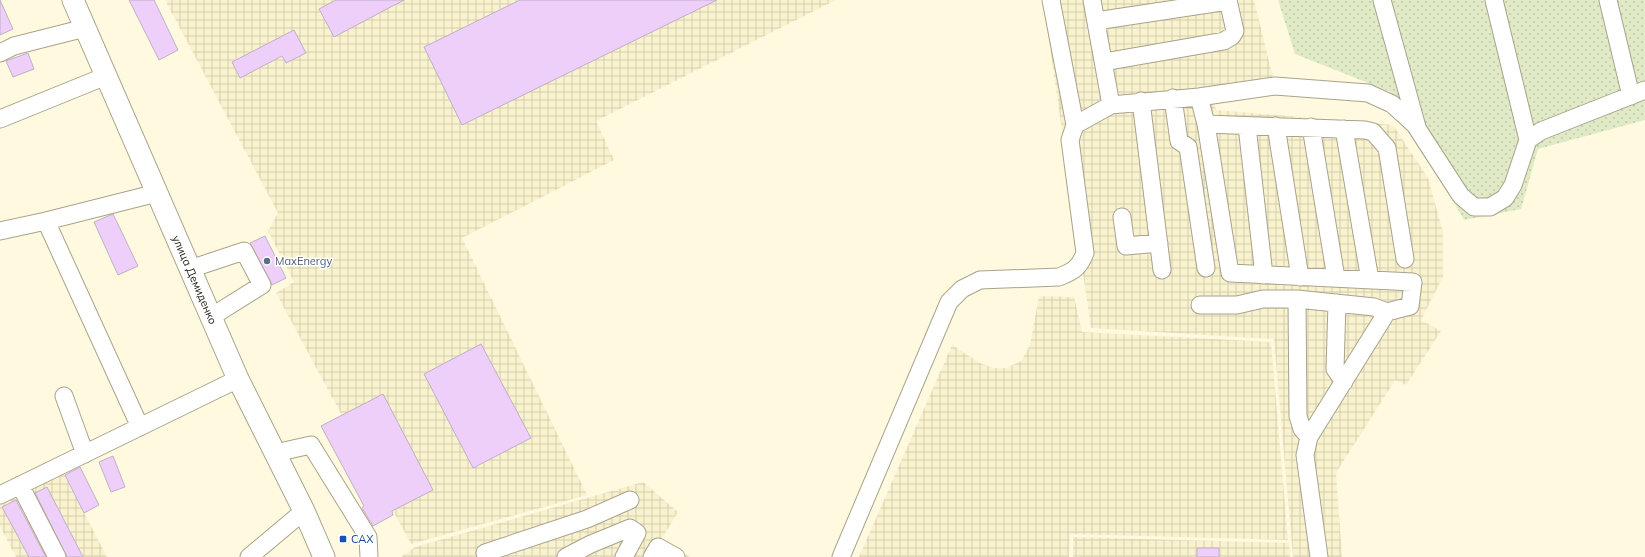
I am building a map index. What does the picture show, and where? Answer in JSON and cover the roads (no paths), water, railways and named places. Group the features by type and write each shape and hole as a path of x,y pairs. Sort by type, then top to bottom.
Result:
{"main road":[{"name":"улица Демиденко","path":"73,0 238,379 304,511 324,557"}],"street":[{"path":"841,557 949,302 962,289 980,280 1059,277 1071,272 1080,264 1084,253 1070,140 1075,125 1051,0"},
{"path":"1092,0 1111,105"},
{"path":"1382,0 1418,130"},
{"path":"1075,125 1111,105 1141,100 1198,97 1275,86 1368,93 1392,104 1418,130 1461,196 1474,207 1490,207 1505,198 1513,185 1528,140 1494,0"},
{"path":"1528,140 1541,131 1559,123 1638,93 1608,0"},
{"path":"1096,21 1228,1 1235,30 1232,36 1224,41 1104,62"},
{"path":"0,53 14,46 85,28"},
{"path":"0,119 106,76"},
{"path":"1198,97 1206,124 1230,273 1413,282 1410,306 1388,312 1374,307 1297,298 1263,299 1237,305 1200,305"},
{"path":"1173,98 1179,140 1188,147 1206,268"},
{"path":"1141,100 1162,270"},
{"path":"1206,124 1311,127 1365,130 1373,132 1387,148 1405,259"},
{"path":"1247,126 1264,275"},
{"path":"1276,126 1300,277"},
{"path":"1311,127 1336,278"},
{"path":"1344,129 1370,280"},
{"path":"0,231 157,193"},
{"path":"1122,217 1126,246 1159,243"},
{"path":"46,221 140,427"},
{"path":"190,269 244,251 262,285 211,317"},
{"path":"1297,298 1298,416 1302,429 1309,437"},
{"path":"1337,303 1334,370 1344,382"},
{"path":"1319,557 1305,455 1309,437 1388,312"},
{"path":"0,495 238,379"},
{"path":"64,396 85,454"},
{"path":"275,453 311,445 368,537 369,557"},
{"path":"20,485 57,557"},
{"path":"486,557 485,553 587,519 630,500"},
{"path":"249,557 304,511"},
{"path":"566,557 588,550 630,528 637,533 624,557"},
{"path":"652,557 658,547 676,557"}],"place":[{"name":"MaxEnergy","path":"267,261"},
{"name":"САХ","path":"343,539"}]}
